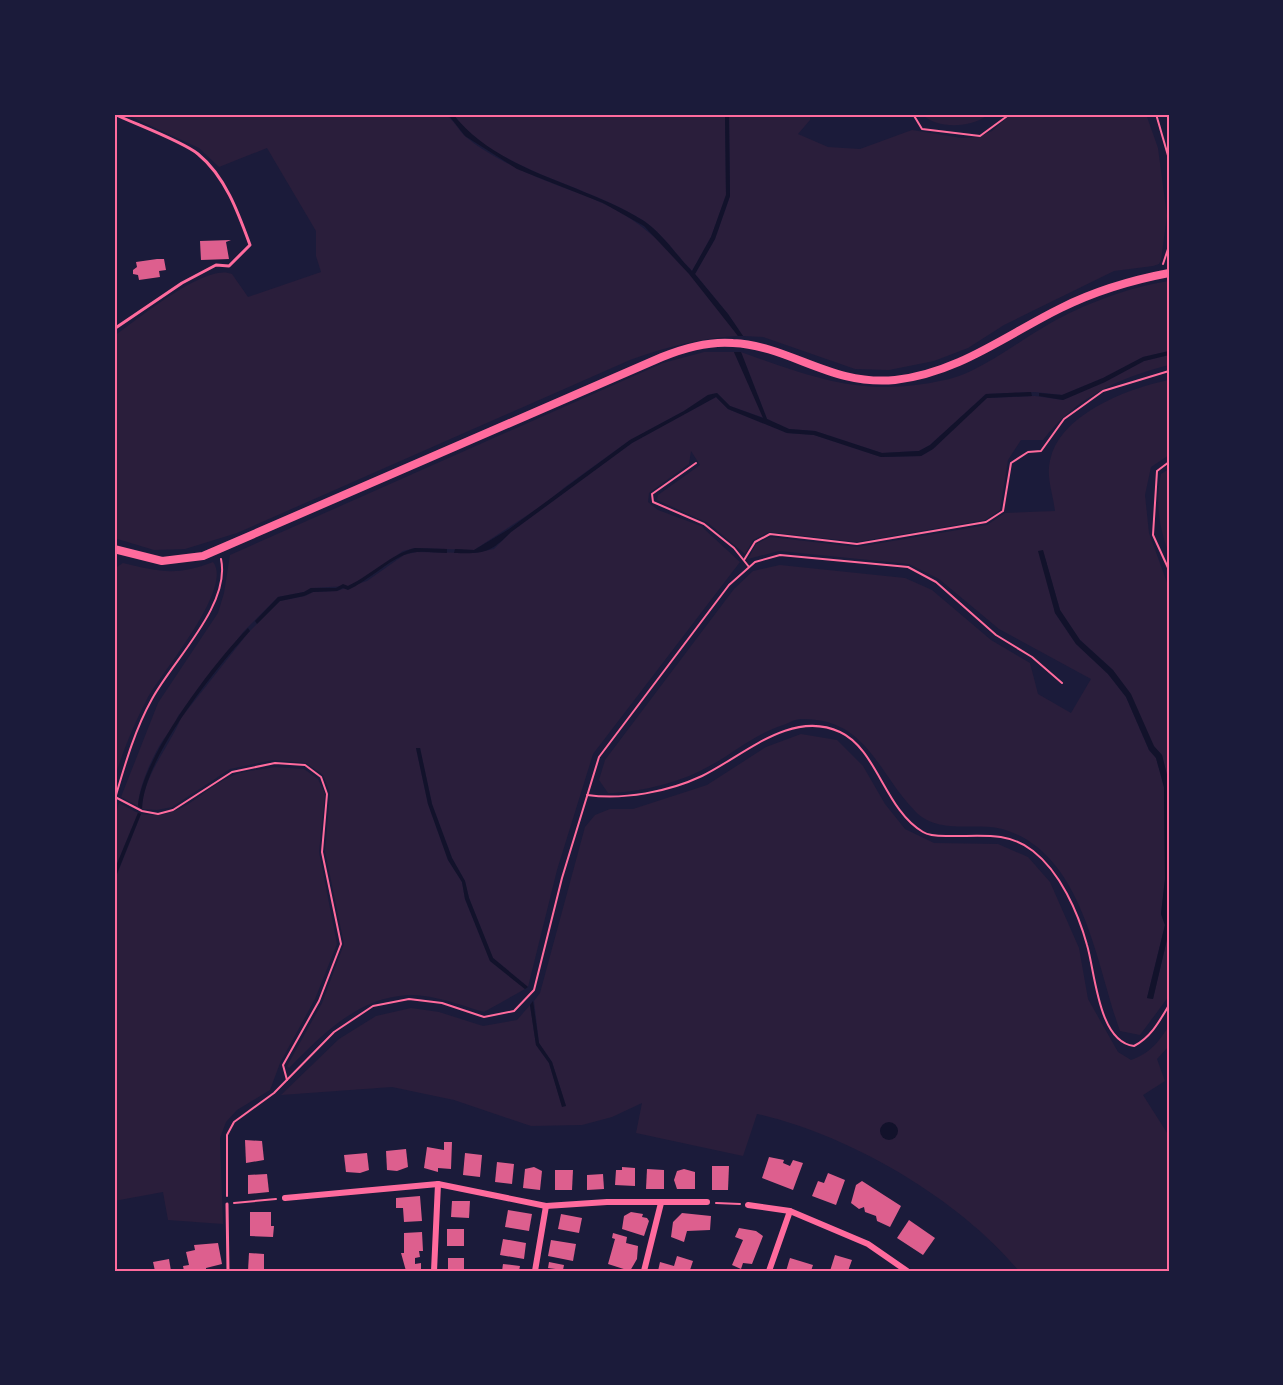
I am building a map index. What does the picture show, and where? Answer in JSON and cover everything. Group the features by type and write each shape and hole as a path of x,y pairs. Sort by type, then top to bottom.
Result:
{"street":[{"path":"114,549 151,559 175,562 195,559 674,352 708,344 741,344 771,351 824,371 857,379 908,378 967,360 1078,301 1169,273"},
{"path":"285,1198 438,1184 546,1206 707,1202"},
{"path":"434,1271 438,1184"},
{"path":"644,1271 661,1203"},
{"path":"748,1205 790,1211 868,1244 907,1271"},
{"path":"535,1271 546,1206"},
{"path":"769,1271 790,1211"}],"lane":[{"path":"114,114 196,152 214,169 237,209 250,245 241,257 229,266 216,265 182,283 114,329"},
{"path":"227,1204 228,1271"}],"path":[{"path":"913,114 922,129 980,136 1010,114"},
{"path":"1156,114 1169,159"},
{"path":"1160,275 1169,246"},
{"path":"744,560 755,542 770,534 857,544 986,522 1003,512 1011,464 1028,452 1041,451 1064,419 1103,391 1169,371"},
{"path":"1169,462 1157,471 1153,535 1169,570"},
{"path":"696,464 652,494 652,502 704,524 725,540 749,567"},
{"path":"114,802 123,770 152,700 217,598 222,575 219,550"},
{"path":"285,1198 227,1204 227,1136 230,1128 241,1115 261,1103 287,1081 334,1032 373,1006 409,999 441,1003 484,1017 514,1011 534,990 562,878 598,757 729,585 755,562 780,555 908,567 936,582 996,634 1032,657 1062,683"},
{"path":"587,795 631,797 701,777 764,739 800,727 822,727 841,732 862,752 897,806 925,833 965,837 1001,836 1033,851 1057,877 1074,911 1087,945 1101,1008 1108,1024 1123,1044 1134,1047 1143,1041 1152,1033 1169,1005"},
{"path":"115,797 142,812 158,814 173,810 231,772 275,764 305,765 321,777 327,794 322,852 341,944 319,1000 284,1065 283,1074 287,1081"},
{"path":"707,1202 748,1205"}],"shaded area":[{"path":"125,114 444,114 466,137 497,158 538,178 602,203 642,227 695,278 738,336 683,344 630,360 237,533 185,549 154,550 114,538 114,336 172,294 206,276 220,273 232,274 248,297 321,272 316,256 316,231 267,148 219,167 199,148"},
{"path":"444,114 453,114 472,134 517,164 594,196 644,221 663,238 692,271 711,237 726,195 725,114 729,114 730,196 715,239 695,274 743,336 738,336 689,274 644,226 603,203 517,169 465,136 450,117"},
{"path":"452,114 725,114 726,195 711,237 692,271 663,238 644,221 595,196 517,164 471,134"},
{"path":"729,114 810,114 810,120 798,134 828,147 860,149 912,130 962,138 978,137 992,131 1011,114 1146,114 1158,148 1167,216 1161,260 1159,264 1153,266 1114,271 1004,325 968,348 934,361 889,370 855,369 763,337 743,336 695,274 715,239 730,196"},
{"path":"922,114 989,114 974,122 946,125 937,123"},
{"path":"1169,281 1169,351 1143,357 1103,378 1062,395 1035,392 986,394 930,445 919,451 882,453 815,431 789,429 767,419 741,352 808,375 852,385 898,387 929,383 954,378 971,371 1049,324 1092,303 1138,287"},
{"path":"1169,351 1169,355 1144,361 1105,382 1063,400 1039,396 1039,393 1062,395 1103,378 1143,357"},
{"path":"704,352 734,352 764,418 730,406 717,393 708,395 684,411 630,440 546,503 474,550 415,548 403,551 365,578 348,586 311,588 304,592 278,597 244,631 178,716 159,747 143,781 138,806 121,797 158,703 218,613 224,593 230,555 663,363"},
{"path":"734,352 741,352 767,419 789,429 815,431 882,453 919,451 930,445 986,394 1031,392 1032,396 987,398 933,449 921,456 881,457 814,435 787,433 728,409 716,397 632,443 492,548 473,553 454,553 455,549 474,550 509,529 630,440 684,411 708,395 717,393 730,406 763,418"},
{"path":"1169,355 1169,365 1115,383 1083,401 1069,412 1043,440 1021,440 1008,460 1000,510 985,520 857,542 769,532 753,540 745,554 708,523 657,500 658,495 700,465 691,451 689,464 649,493 648,502 658,510 701,526 740,562 593,754 557,870 528,987 493,958 469,898 465,881 452,858 432,804 420,748 416,748 428,804 448,860 462,882 465,899 490,961 525,989 484,1012 446,1000 417,995 390,998 373,1003 342,1020 289,1068 287,1066 322,1003 344,944 325,851 330,793 323,775 306,763 273,760 230,769 172,807 157,810 142,809 143,797 152,773 181,718 248,633 280,601 313,592 337,591 367,581 404,555 416,552 474,553 494,549 511,532 632,443 716,397 728,409 787,433 814,435 881,457 921,456 933,449 987,398 1035,396 1063,400 1105,382 1144,361"},
{"path":"1169,380 1169,455 1151,467 1145,495 1149,533 1169,588 1169,783 1162,755 1154,747 1113,670 1080,640 1060,610 1043,551 1055,613 1076,644 1108,674 1126,697 1149,750 1156,758 1164,787 1165,879 1161,914 1165,925 1147,998 1153,999 1169,931 1169,996 1140,1035 1120,1031 1082,913 1069,885 1051,860 1029,841 1002,829 945,825 924,818 902,796 868,750 856,737 841,727 823,721 796,720 760,735 690,775 643,789 608,793 599,780 605,760 734,589 753,571 780,565 905,578 932,590 991,640 1030,663 1038,694 1071,713 1091,679 999,629 939,579 909,564 779,551 748,559 756,544 770,537 857,547 987,525 1005,513 1055,511 1049,464 1058,441 1069,428 1083,415 1117,396"},
{"path":"1169,469 1169,554 1160,524 1158,505 1161,474"},
{"path":"415,548 447,549 447,553 409,553 397,558 348,590 343,588 337,591 313,592 280,601 257,624 255,621 278,597 304,592 311,588 336,588 343,584 348,586 389,560"},
{"path":"1043,550 1060,610 1080,640 1113,670 1131,694 1154,746 1162,755 1169,783 1169,931 1153,999 1147,998 1165,925 1161,914 1165,879 1164,787 1156,758 1149,750 1126,697 1108,674 1076,644 1055,613 1038,551"},
{"path":"213,562 217,574 214,591 193,630 147,699 137,718 114,780 114,569 123,563 148,569 178,571"},
{"path":"248,628 250,631 201,690 168,740 146,788 142,809 138,806 142,786 165,738 216,664"},
{"path":"801,734 837,740 863,766 885,804 905,829 934,843 998,844 1028,857 1050,882 1079,948 1088,999 1118,1052 1131,1060 1138,1057 1153,1047 1169,1026 1169,1046 1157,1059 1165,1081 1143,1095 1169,1136 1169,1271 1019,1271 966,1219 902,1174 832,1139 797,1125 757,1114 743,1156 636,1133 642,1103 612,1117 582,1125 531,1126 454,1100 392,1087 281,1095 339,1039 376,1016 411,1008 439,1012 483,1026 517,1020 530,1005 536,1045 549,1063 562,1106 566,1106 552,1062 539,1043 534,1001 540,993 585,827 595,815 610,809 633,809 707,785 766,747"},
{"path":"416,748 420,748 432,804 452,858 465,881 469,898 493,958 528,987 525,989 490,961 465,899 462,882 448,860 428,804"},
{"path":"274,767 304,769 318,779 325,794 319,852 337,944 315,999 280,1063 270,1090 237,1110 226,1122 220,1138 223,1224 168,1220 163,1192 114,1201 114,882 141,814 168,813 190,803 232,776"},
{"path":"119,803 138,813 114,871 114,821"},
{"path":"138,813 141,814 114,881 114,871"},
{"path":"533,1001 539,1043 552,1062 566,1106 562,1107 549,1063 536,1045 530,1005"},
{"path":"889,1122 895,1125 898,1131 895,1137 889,1140 883,1137 880,1131 883,1125"}],"building":[{"path":"231,240 226,242 229,259 201,260 200,241"},
{"path":"164,259 166,270 159,271 160,277 139,280 138,275 133,274 133,270 137,267 136,262"},
{"path":"245,1140 262,1141 264,1160 246,1163"},
{"path":"444,1142 452,1142 451,1169 438,1168 438,1172 424,1168 427,1147 444,1150"},
{"path":"406,1149 408,1167 397,1171 387,1170 386,1151"},
{"path":"367,1153 369,1170 360,1173 346,1172 344,1155"},
{"path":"465,1153 482,1155 480,1177 463,1175"},
{"path":"769,1157 784,1160 783,1163 790,1166 793,1160 803,1163 793,1190 762,1178"},
{"path":"497,1162 514,1164 512,1184 495,1182"},
{"path":"712,1166 729,1166 728,1190 712,1190"},
{"path":"534,1167 542,1171 540,1190 523,1188 525,1169"},
{"path":"622,1167 635,1168 635,1186 615,1185 616,1170 622,1170"},
{"path":"647,1169 664,1170 664,1189 646,1189"},
{"path":"684,1169 695,1172 695,1189 677,1189 674,1180 677,1171"},
{"path":"555,1170 573,1170 572,1190 555,1190"},
{"path":"828,1173 845,1180 836,1205 812,1196 818,1181 824,1183"},
{"path":"267,1174 269,1192 248,1194 248,1175"},
{"path":"603,1174 604,1189 587,1190 587,1175"},
{"path":"862,1181 901,1206 890,1227 877,1221 876,1216 865,1212 864,1207 859,1209 851,1203 856,1185"},
{"path":"420,1196 422,1221 404,1222 403,1208 396,1208 396,1198"},
{"path":"452,1201 470,1201 469,1218 451,1217"},
{"path":"508,1210 532,1214 529,1231 505,1227"},
{"path":"250,1212 271,1212 271,1226 274,1226 273,1237 250,1236"},
{"path":"631,1212 643,1214 642,1217 649,1221 644,1236 622,1229 624,1216"},
{"path":"682,1213 711,1216 710,1230 687,1231 684,1242 671,1237 673,1222"},
{"path":"561,1214 582,1218 579,1233 558,1229"},
{"path":"909,1220 935,1238 923,1255 897,1238"},
{"path":"739,1228 756,1231 763,1236 752,1264 743,1263 741,1269 732,1265 743,1240 735,1237"},
{"path":"447,1229 464,1229 464,1246 447,1246"},
{"path":"422,1232 423,1251 419,1251 420,1257 415,1258 415,1264 421,1263 421,1271 406,1271 401,1253 404,1253 404,1233"},
{"path":"613,1233 627,1237 626,1243 638,1246 637,1259 630,1271 608,1264 615,1239 612,1238"},
{"path":"503,1239 526,1243 524,1259 500,1255"},
{"path":"551,1240 576,1244 573,1261 548,1256"},
{"path":"218,1243 222,1264 206,1268 206,1271 184,1271 183,1266 189,1265 186,1252 195,1250 194,1245"},
{"path":"249,1253 264,1254 264,1271 248,1271"},
{"path":"835,1255 852,1260 848,1271 830,1271"},
{"path":"677,1256 693,1261 690,1270 658,1271 660,1262 674,1266"},
{"path":"448,1258 464,1258 464,1271 448,1271"},
{"path":"790,1258 813,1265 811,1271 786,1271"},
{"path":"169,1259 171,1271 155,1271 153,1262"},
{"path":"549,1262 564,1265 563,1270 548,1268"},
{"path":"503,1264 520,1266 519,1271 502,1271"}]}
